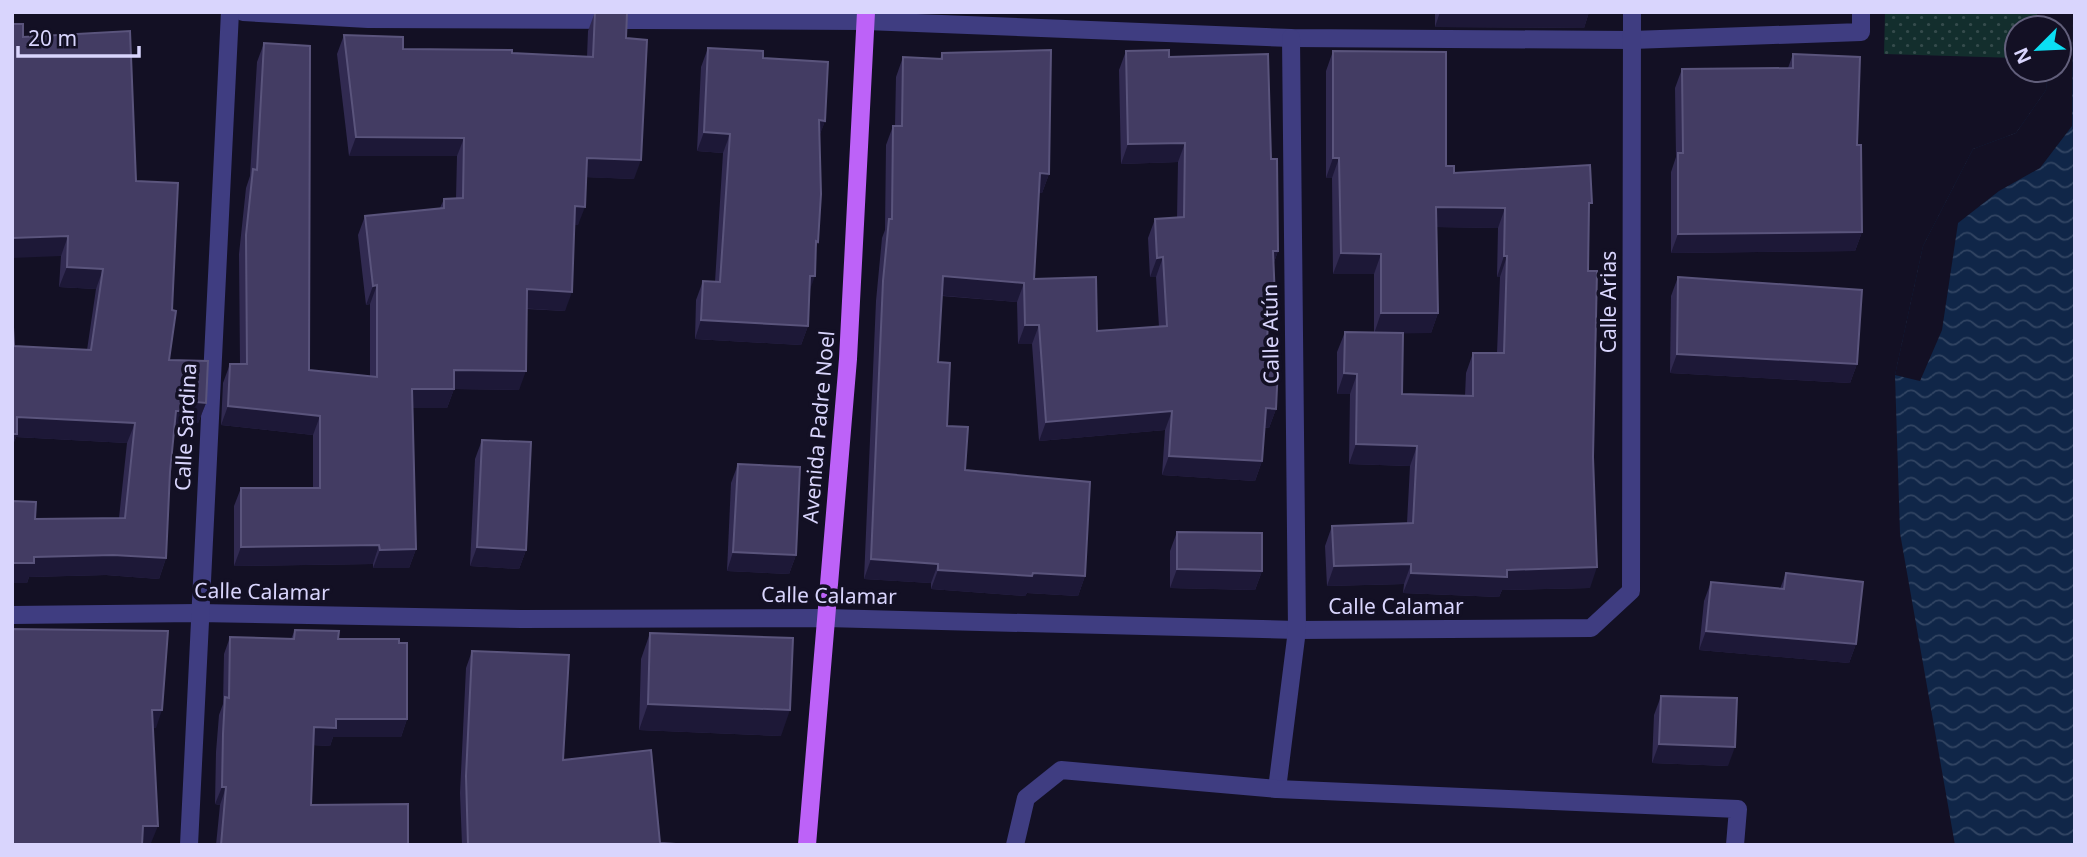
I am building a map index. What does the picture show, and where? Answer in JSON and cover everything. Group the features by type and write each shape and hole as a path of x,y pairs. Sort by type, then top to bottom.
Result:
{"main road":[{"name":"Avenida Padre Noel","path":"807,845 848,359 866,17"}],"street":[{"name":"Calle Sardina","path":"189,845 198,613 230,12"},
{"path":"243,12 368,19 866,17 1291,38 1632,40 1861,32 1861,12"},
{"name":"Calle Arias","path":"1631,591 1632,12"},
{"name":"Calle Atún","path":"1277,789 1297,630 1291,38"},
{"name":"Calle Calamar","path":"12,615 198,613 522,619 826,618 1297,630 1591,628 1631,591"},
{"path":"1015,845 1026,798 1061,770 1277,789 1738,809 1735,845"}],"green space":[{"path":"1885,12 2037,12 2003,14 2003,58 1884,54"}],"water":[{"path":"2075,12 2075,845 1955,845 1900,533 1895,375 1923,246 1973,149 2016,133 2046,90 2047,84 2073,84 2073,14 2051,14"}],"pier":[{"path":"2051,12 2073,12 2073,14"},
{"path":"2047,84 2072,84 2072,126 2040,168 1999,191 1958,223 1942,330 1920,381 1895,375 1923,246 1973,149 2016,133 2046,90"}],"building":[{"path":"595,12 627,13 626,38 647,40 641,160 587,158 585,207 575,206 572,292 527,289 526,371 454,370 454,389 412,389 416,549 380,550 379,545 241,547 241,488 320,488 320,416 228,406 230,364 247,364 246,235 253,169 257,170 264,43 310,46 309,370 377,377 377,285 373,286 365,216 444,208 444,199 463,198 464,138 356,137 344,35 403,37 403,49 512,50 512,53 593,57"},
{"path":"12,24 23,24 23,37 130,31 136,181 178,183 172,310 176,311 169,360 208,361 206,403 186,401 185,411 176,411 166,558 113,555 34,557 34,563 12,563 12,501 36,502 35,519 125,518 135,423 17,417 17,434 12,434 12,308 14,346 91,350 103,269 67,267 68,236 12,238"},
{"path":"708,48 763,51 763,58 828,62 825,121 819,120 821,194 815,276 810,276 808,326 701,320 703,281 720,282 730,134 704,132"},
{"path":"1051,50 1049,174 1040,173 1034,279 1096,277 1097,331 1167,326 1163,257 1157,258 1155,219 1184,217 1185,143 1128,144 1126,51 1169,50 1169,57 1268,54 1271,159 1277,159 1278,251 1273,251 1275,299 1269,299 1266,365 1278,366 1276,409 1266,408 1262,461 1169,456 1172,411 1046,422 1039,325 1025,325 1024,283 943,276 938,362 950,363 947,426 968,427 965,470 1090,482 1085,576 1033,573 1032,576 938,570 938,564 871,559 883,281 889,219 892,219 893,126 902,126 903,57 942,59 942,53"},
{"path":"1333,51 1446,52 1446,166 1454,166 1454,173 1590,165 1592,203 1589,203 1588,271 1597,271 1593,457 1597,567 1507,570 1507,577 1411,573 1411,564 1334,566 1332,526 1413,523 1417,446 1356,444 1357,374 1344,373 1345,332 1403,333 1402,394 1473,396 1473,353 1504,353 1507,256 1504,256 1505,208 1436,207 1438,313 1381,313 1381,254 1341,253 1339,158 1333,158"},
{"path":"1793,54 1860,57 1857,145 1861,145 1862,232 1678,234 1678,153 1683,153 1682,69 1793,68"},
{"path":"1678,277 1862,290 1857,364 1677,354"},
{"path":"482,440 531,442 526,550 477,547"},
{"path":"738,464 800,467 796,555 733,552"},
{"path":"1177,532 1262,533 1262,571 1177,569"},
{"path":"1786,573 1863,582 1856,644 1706,631 1711,582 1784,589"},
{"path":"12,629 168,631 162,710 152,710 158,826 143,826 142,845 12,845"},
{"path":"295,630 339,631 338,639 399,639 399,643 407,643 407,719 336,719 336,728 314,727 311,805 408,804 408,845 221,845 226,787 222,787 223,734 225,697 229,698 230,637 294,639"},
{"path":"650,633 793,638 790,710 648,704"},
{"path":"472,651 569,655 563,760 651,750 660,843 692,845 468,845 466,776"},
{"path":"1661,696 1737,698 1735,747 1659,744"}]}
